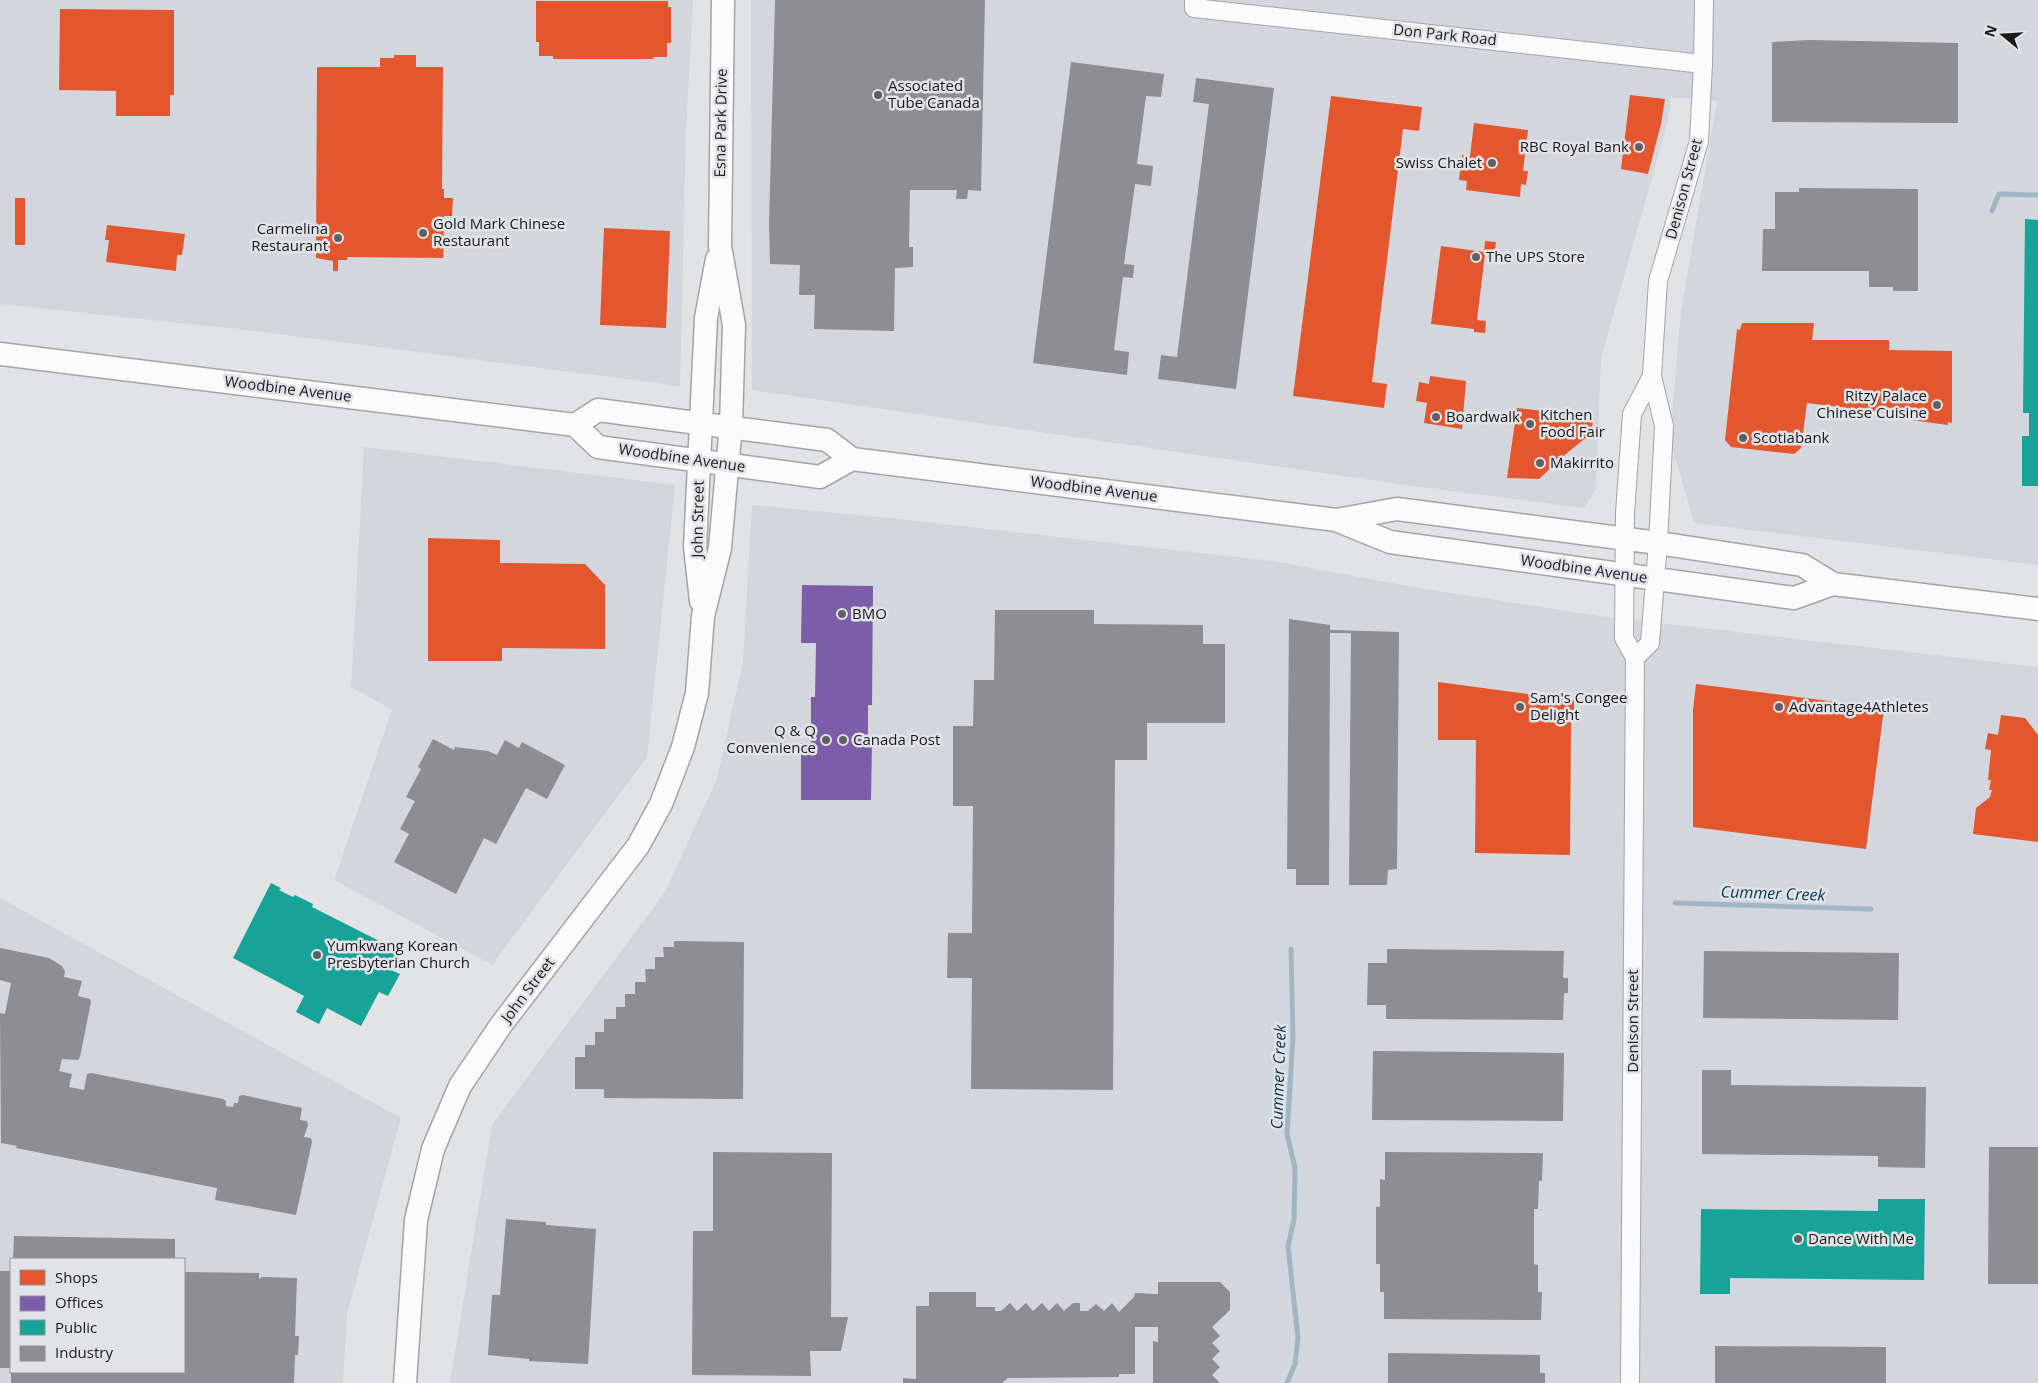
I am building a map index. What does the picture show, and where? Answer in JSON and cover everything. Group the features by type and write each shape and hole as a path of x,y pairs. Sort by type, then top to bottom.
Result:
{"main road":[{"name":"Esna Park Drive","path":"702,422 706,318 720,246 723,0"},
{"name":"Esna Park Drive","path":"720,246 734,325 731,426"},
{"name":"Woodbine Avenue","path":"0,354 576,425 598,447 820,477 852,458"},
{"name":"Woodbine Avenue","path":"576,425 598,410 731,426 827,440 852,458 1336,520 1390,542 1794,598 1834,584"},
{"name":"John Street","path":"702,422 695,547 703,616"},
{"name":"John Street","path":"406,1383 416,1220 433,1149 460,1086 501,1025 638,846 661,804 683,747 697,693 703,616 720,548 729,465 731,426"},
{"name":"Woodbine Avenue","path":"1336,520 1397,509 1624,538 1802,565 1834,584 2038,609"}],"street":[{"name":"Don Park Road","path":"1194,0 1194,8 1703,64"},
{"name":"Denison Street","path":"1635,658 1650,643 1658,543 1664,426 1652,376 1658,281 1699,141 1704,0"},
{"name":"Denison Street","path":"1630,1383 1635,658 1624,638 1624,538 1632,414 1652,376"}],"shaded area":[{"path":"0,0 693,0 686,131 680,386 255,331 0,304"},
{"path":"751,0 2038,0 2038,565 1694,523 1670,440 1681,311 1717,101 1671,97 1668,121 1601,358 1596,488 1584,508 1405,485 752,390"},
{"path":"364,447 675,485 647,757 492,965 334,880 392,710 351,687"},
{"path":"752,505 880,517 1273,561 1419,588 1599,616 2038,667 2038,1383 450,1383 492,1125 665,892 717,779 743,662"},
{"path":"0,898 401,1118 347,1314 343,1383 0,1383"}],"building: Shops":[{"path":"536,1 668,1 668,7 671,7 671,43 667,43 667,57 654,57 653,59 553,59 553,56 539,56 539,42 536,42"},
{"path":"60,9 174,10 174,95 170,95 170,116 116,116 116,91 59,90"},
{"path":"394,55 416,55 416,67 443,67 442,189 444,189 444,198 453,198 452,216 444,216 443,258 347,257 347,260 338,260 338,271 333,271 333,261 316,258 317,67 380,67 380,58 394,58"},
{"name":"RBC Royal Bank","path":"1630,95 1665,99 1661,124 1648,174 1621,169"},
{"path":"1331,96 1422,107 1419,131 1403,129 1372,382 1387,384 1384,408 1293,396"},
{"name":"Swiss Chalet","path":"1474,123 1528,130 1523,171 1528,171 1526,185 1521,184 1520,197 1466,190 1467,181 1459,180 1462,155 1470,156"},
{"path":"15,198 25,198 25,245 15,245"},
{"path":"107,225 185,234 182,255 177,255 176,271 106,262 109,240 105,240"},
{"path":"604,228 670,231 666,328 600,325"},
{"path":"1485,241 1496,242 1494,255 1485,254 1477,320 1486,321 1485,333 1474,332 1474,329 1431,324 1441,246 1484,252"},
{"path":"1742,323 1814,323 1812,340 1889,340 1889,350 1952,351 1952,423 1948,422 1948,425 1888,417 1889,413 1807,403 1801,448 1794,454 1731,447 1725,440 1737,329 1740,330"},
{"path":"1430,376 1466,381 1462,429 1424,423 1427,403 1416,401 1419,382 1429,384"},
{"path":"1517,408 1593,417 1592,429 1589,428 1587,437 1539,479 1507,478"},
{"path":"428,538 500,540 500,563 585,564 605,585 605,649 502,648 502,661 428,661"},
{"path":"1438,682 1574,700 1574,722 1571,722 1570,855 1475,853 1476,740 1438,740"},
{"path":"1696,684 1884,708 1866,849 1693,827 1693,710"},
{"path":"2001,715 2025,718 2038,735 2038,842 1973,834 1976,808 1990,797 1992,790 1989,790 1991,780 1988,780 1991,750 1985,749 1988,733 1998,735"}],"building: Offices":[{"path":"802,585 873,586 872,705 868,705 868,743 872,743 871,800 801,800 801,743 811,743 811,697 815,697 816,643 801,643"}],"building: Public":[{"path":"2025,219 2038,220 2038,486 2022,486 2022,436 2029,436 2029,413 2023,413"},
{"name":"Yumkwang Korean Presbyterian Church","path":"271,883 281,888 279,890 313,904 312,907 401,952 391,970 400,974 388,996 379,992 361,1026 327,1008 319,1024 296,1012 304,996 233,958"},
{"path":"1878,1199 1925,1199 1924,1280 1730,1278 1730,1294 1700,1294 1701,1209 1878,1211"}],"building: Industry":[{"name":"Associated Tube Canada","path":"775,0 985,0 981,191 968,190 967,199 956,199 957,190 910,190 909,247 913,247 913,267 895,268 894,331 814,329 815,295 799,295 800,265 770,264 769,224"},
{"path":"1809,40 1958,43 1958,123 1772,122 1772,42"},
{"path":"1071,62 1164,74 1161,97 1146,96 1137,164 1153,166 1151,186 1135,184 1124,264 1134,265 1133,278 1123,277 1114,350 1129,352 1127,375 1033,363"},
{"path":"1196,78 1274,88 1236,389 1158,379 1161,355 1177,357 1209,104 1193,102"},
{"path":"1799,188 1918,189 1918,291 1893,291 1893,287 1869,287 1869,271 1762,271 1763,229 1775,229 1775,192 1799,192"},
{"path":"995,610 1094,610 1094,624 1203,625 1203,644 1225,644 1225,723 1147,723 1147,760 1115,760 1113,1090 971,1089 972,978 947,978 948,933 972,933 973,806 953,806 953,726 973,726 974,680 994,680"},
{"path":"1289,619 1330,625 1330,630 1399,632 1397,869 1388,870 1387,885 1349,885 1351,633 1330,633 1329,885 1296,885 1296,869 1287,869"},
{"path":"433,739 454,750 455,747 488,751 497,755 505,740 519,748 522,742 565,765 547,799 526,788 496,844 484,838 456,894 394,862 409,834 400,829 415,801 406,797 421,769 418,767"},
{"path":"674,941 744,942 743,1099 604,1098 604,1089 575,1089 575,1057 585,1057 585,1045 595,1045 595,1032 604,1032 604,1019 616,1019 616,1007 625,1007 625,994 635,994 635,982 646,982 645,969 655,969 655,957 664,957 663,947 674,947"},
{"path":"0,948 49,958 62,966 65,971 64,977 82,981 78,996 90,999 91,1002 80,1057 78,1060 62,1059 59,1071 72,1074 69,1087 84,1090 87,1074 91,1073 223,1099 226,1101 226,1106 233,1107 234,1103 238,1103 239,1096 243,1095 302,1108 300,1120 307,1121 308,1125 304,1137 311,1138 312,1142 296,1215 215,1200 217,1188 16,1148 17,1146 1,1143 0,1013 5,1014 11,983 0,980"},
{"path":"1387,949 1564,951 1563,978 1568,978 1568,993 1564,993 1563,1020 1386,1019 1386,1005 1367,1005 1368,963 1387,963"},
{"path":"1704,951 1899,953 1898,1020 1703,1018"},
{"path":"1373,1051 1564,1053 1563,1121 1372,1120"},
{"path":"1702,1070 1731,1070 1731,1085 1926,1087 1925,1168 1878,1167 1878,1156 1702,1154"},
{"path":"1989,1147 2038,1147 2038,1284 1988,1284"},
{"path":"713,1152 832,1153 831,1317 848,1317 841,1351 810,1351 811,1376 692,1375 693,1231 713,1231"},
{"path":"1385,1152 1543,1153 1538,1209 1534,1209 1534,1264 1538,1265 1538,1292 1542,1292 1541,1320 1384,1319 1384,1292 1380,1292 1380,1264 1376,1264 1376,1207 1380,1207 1380,1179 1385,1180"},
{"path":"506,1219 546,1222 546,1225 596,1229 588,1364 529,1361 529,1359 488,1355 492,1295 500,1295"},
{"path":"14,1236 175,1239 175,1258 13,1258"},
{"path":"0,1271 10,1271 10,1368 0,1368"},
{"path":"185,1272 259,1273 259,1279 262,1277 297,1278 295,1336 299,1336 298,1355 295,1355 294,1383 11,1383 11,1373 185,1373"},
{"path":"1158,1282 1220,1282 1230,1292 1230,1310 1212,1327 1220,1336 1212,1343 1220,1351 1212,1359 1220,1367 1212,1375 1220,1383 1153,1383 1153,1341 1158,1342 1158,1327 1135,1327 1135,1374 1119,1374 1119,1377 1008,1378 1002,1383 903,1383 903,1378 916,1379 916,1306 929,1306 929,1292 976,1292 976,1307 995,1307 995,1311 1001,1311 1010,1303 1017,1311 1026,1303 1033,1311 1042,1303 1049,1311 1057,1303 1064,1311 1073,1303 1080,1303 1080,1311 1088,1311 1096,1304 1104,1311 1112,1303 1119,1312 1134,1297 1135,1293 1158,1294"},
{"path":"1715,1346 1886,1347 1886,1383 1715,1383"},
{"path":"1388,1353 1540,1355 1540,1373 1545,1373 1545,1383 1388,1383"}],"waterway":[{"name":"Cummer Creek","path":"1992,211 1999,194 2038,195"},
{"name":"Cummer Creek","path":"1675,903 1871,909"},
{"name":"Cummer Creek","path":"1287,1383 1295,1364 1298,1338 1288,1246 1294,1220 1295,1168 1287,1134 1293,1038 1291,949"}],"place":[{"name":"Associated Tube Canada","path":"878,95"},
{"name":"RBC Royal Bank","path":"1639,147"},
{"name":"Swiss Chalet","path":"1492,163"},
{"name":"Gold Mark Chinese Restaurant","path":"423,233"},
{"name":"Carmelina Restaurant","path":"338,238"},
{"name":"The UPS Store","path":"1476,257"},
{"name":"Ritzy Palace Chinese Cuisine","path":"1937,405"},
{"name":"Boardwalk","path":"1436,417"},
{"name":"Kitchen Food Fair","path":"1530,424"},
{"name":"Scotiabank","path":"1743,438"},
{"name":"Makirrito","path":"1540,463"},
{"name":"BMO","path":"842,614"},
{"name":"Sam's Congee Delight","path":"1520,707"},
{"name":"Advantage4Athletes","path":"1779,707"},
{"name":"Q & Q Convenience","path":"826,740"},
{"name":"Canada Post","path":"843,740"},
{"name":"Yumkwang Korean Presbyterian Church","path":"317,955"},
{"name":"Dance With Me","path":"1798,1239"}]}
